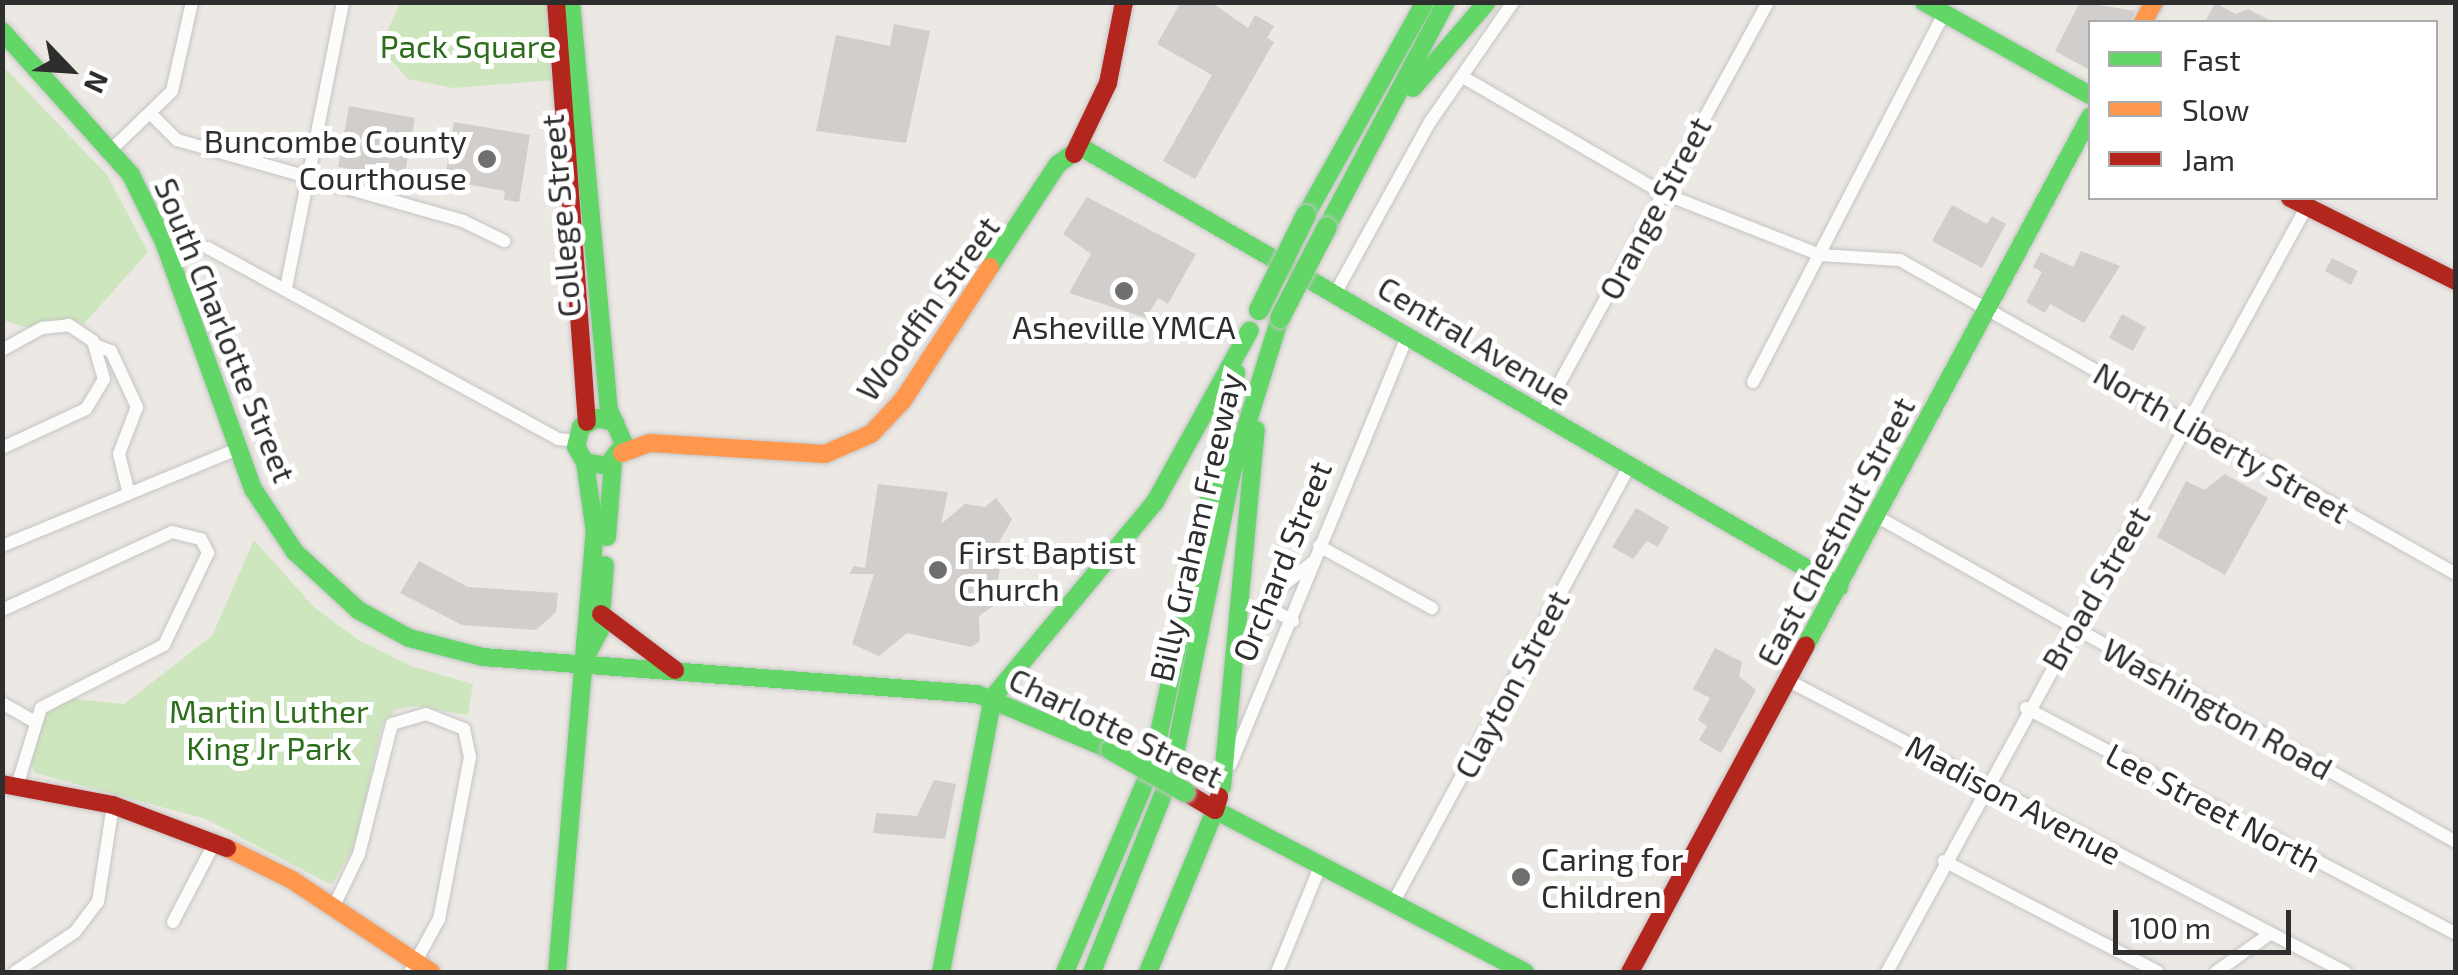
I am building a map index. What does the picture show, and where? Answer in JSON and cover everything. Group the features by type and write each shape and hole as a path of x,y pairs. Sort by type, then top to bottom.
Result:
{"main road":[{"name":"College Street","path":"556,2 571,88 590,297 617,426 617,458"},
{"name":"College Street","path":"571,2 571,88"},
{"name":"Woodfin Street","path":"650,443 825,454 856,442 903,400 1040,201 1058,164 1076,149 1108,83 1124,2"},
{"path":"1396,55 1412,2"},
{"name":"Billy Graham Freeway","path":"1065,972 1152,766 1210,474 1250,330 1306,215 1425,2"},
{"name":"Billy Graham Freeway","path":"1092,972 1171,774 1231,476 1267,352 1280,318 1446,2"},
{"path":"1388,117 1487,2"},
{"path":"1924,2 2088,95"},
{"name":"South Charlotte Street","path":"2,31 112,150 164,242 237,449 274,524 358,610 456,652 582,664"},
{"name":"East Chestnut Street","path":"1630,972 2088,121"},
{"name":"Central Avenue","path":"1076,149 1336,292 1407,337 1839,586"},
{"path":"2298,202 2456,281"},
{"name":"College Street","path":"581,431 590,297"},
{"path":"942,962 993,697 1155,502 1250,330"},
{"path":"1222,788 1267,352"},
{"path":"557,972 594,532 581,431 617,426 650,443"},
{"path":"585,462 617,458 650,443"},
{"path":"582,664 602,614 617,458"},
{"path":"602,614 675,670"},
{"name":"Charlotte Street","path":"582,664 993,697 1110,750 1215,810 1525,972"},
{"path":"10,785 113,805 215,842 334,906 418,970"},
{"name":"Orchard Street","path":"1148,972 1222,788"}],"street":[{"path":"112,150 154,116 180,69 192,2"},
{"path":"286,288 343,2"},
{"path":"1336,292 1430,122 1513,2"},
{"name":"Orange Street","path":"1542,415 1768,2"},
{"path":"1753,382 1944,14"},
{"path":"1463,78 1662,193 1820,255"},
{"path":"154,116 177,140 463,221 504,241"},
{"name":"Broad Street","path":"1887,972 2026,708 2189,424 2298,202"},
{"path":"208,248 558,439 581,431"},
{"name":"North Liberty Street","path":"1820,255 1871,252 1900,260 2456,574"},
{"path":"2,350 60,324 111,352 137,407 119,454 128,491"},
{"name":"Orchard Street","path":"1222,788 1407,337"},
{"path":"2,448 95,402 104,379 95,345"},
{"path":"2,546 237,449"},
{"name":"Clayton Street","path":"1393,903 1629,466"},
{"name":"Washington Road","path":"1876,516 2456,842"},
{"path":"2,610 156,538 188,532 208,553 174,636 75,685 32,720 10,785"},
{"path":"1319,546 1432,608"},
{"path":"1293,620 1271,608 1268,597 1313,562"},
{"name":"Madison Avenue","path":"1789,680 2345,972"},
{"path":"2,704 32,720"},
{"name":"Lee Street North","path":"2026,708 2456,934"},
{"path":"334,906 359,854 392,724 404,715 448,720 464,729 470,757 439,919 418,970"},
{"path":"16,972 75,932 98,902 113,805"},
{"path":"173,922 215,842"},
{"path":"1944,862 2158,972"},
{"path":"1277,972 1321,864"},
{"path":"2216,972 2272,934"}],"green space":[{"name":"Pack Square","path":"400,3 549,3 557,80 453,88 408,79 380,48"},
{"path":"2,65 107,175 148,252 84,324 63,320 32,329 3,320"},
{"name":"Martin Luther King Jr Park","path":"254,540 315,608 357,639 411,666 473,684 468,715 415,706 397,709 382,725 355,845 332,885 206,819 35,773 31,762 44,716 65,698 124,704 212,636"}],"building":[{"path":"1181,2 1211,2 1248,28 1255,15 1274,26 1267,38 1274,42 1195,179 1163,161 1212,75 1157,44"},
{"path":"2080,2 2135,11 2132,20 2088,20 2088,69 2055,51"},
{"path":"2215,3 2236,14 2248,9 2269,20 2206,20"},
{"path":"894,24 930,31 906,143 816,131 836,35 890,46"},
{"path":"349,106 415,118 404,178 338,167"},
{"name":"Buncombe County Courthouse","path":"454,122 530,135 519,202 504,200 505,191 460,183 458,193 443,190"},
{"path":"1087,197 1196,254 1168,304 1158,298 1146,318 1069,293 1091,254 1063,234"},
{"path":"1952,205 1987,224 1992,216 2006,224 1982,268 1932,241"},
{"path":"2081,251 2120,266 2084,323 2050,304 2045,313 2026,302 2042,272 2033,267 2041,252 2073,267"},
{"path":"2332,258 2358,271 2351,285 2325,271"},
{"path":"2122,314 2146,327 2133,351 2109,338"},
{"path":"2225,474 2268,498 2225,575 2157,537 2186,481 2204,490"},
{"name":"First Baptist Church","path":"878,484 948,492 941,524 965,504 985,507 996,498 1012,519 997,546 972,563 1000,569 993,606 979,616 980,641 971,647 907,633 879,656 852,644 874,574 849,574 854,566 865,568"},
{"path":"1636,508 1669,527 1658,547 1647,541 1633,559 1612,547"},
{"path":"419,561 468,587 558,593 556,612 536,630 462,625 400,593"},
{"path":"1715,648 1742,662 1739,676 1756,690 1721,753 1699,740 1707,726 1698,720 1710,698 1693,689"},
{"path":"934,780 956,784 945,839 873,833 876,813 917,816"}],"traffic: fast":[{"path":"571,2 609,410 624,444 607,466 585,462 576,447 581,427 598,418 615,423"},
{"path":"1306,215 1425,2"},
{"path":"1327,227 1446,2"},
{"path":"1413,88 1487,2"},
{"path":"1924,2 2088,94"},
{"path":"2,31 131,175 164,242 253,489 295,552 358,610 409,638 483,657 977,694 1111,750"},
{"path":"1806,645 2088,121"},
{"path":"1079,146 1839,587"},
{"path":"990,267 1058,164 1075,152"},
{"path":"1259,310 1306,215"},
{"path":"1280,318 1327,227"},
{"path":"1092,972 1171,774 1231,476 1280,318"},
{"path":"941,972 993,697 1155,502 1250,330"},
{"path":"1065,972 1152,766 1236,373"},
{"path":"1222,787 1256,430"},
{"path":"557,972 595,533 585,462"},
{"path":"607,537 613,463"},
{"path":"585,658 600,630 605,565"},
{"path":"1111,750 1185,792"},
{"path":"1215,810 1525,972"},
{"path":"1148,972 1215,810"}],"traffic: slow":[{"path":"2144,20 2154,2"},
{"path":"622,453 650,443 825,454 871,434 903,400 990,267"},
{"path":"227,848 292,880 431,972"}],"traffic: jam":[{"path":"556,2 587,422"},
{"path":"1074,154 1108,83 1124,2"},
{"path":"2294,200 2456,281"},
{"path":"601,614 675,670"},
{"path":"1630,972 1806,645"},
{"path":"2,784 113,805 227,848"},
{"path":"1185,792 1215,810 1219,797"}],"place":[{"name":"Buncombe County Courthouse","path":"487,159"},
{"name":"Asheville YMCA","path":"1124,291"},
{"name":"First Baptist Church","path":"938,570"},
{"name":"Caring for Children","path":"1521,877"}]}
